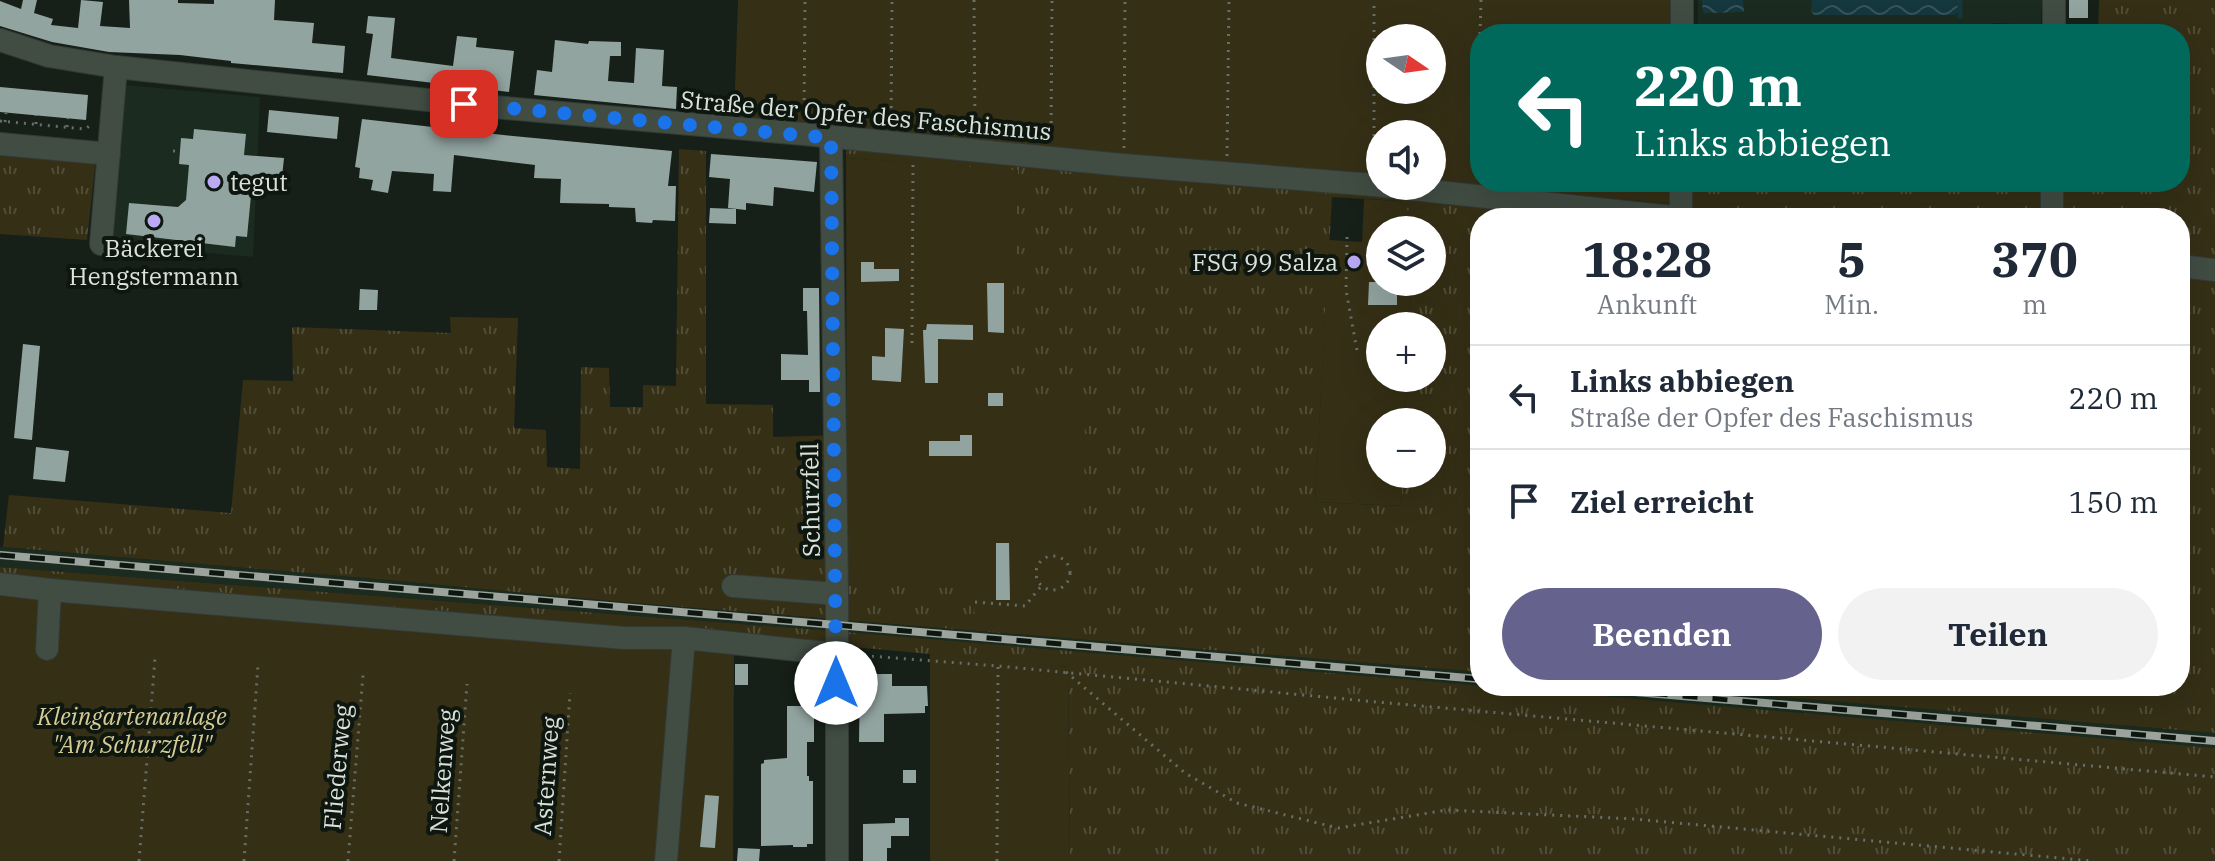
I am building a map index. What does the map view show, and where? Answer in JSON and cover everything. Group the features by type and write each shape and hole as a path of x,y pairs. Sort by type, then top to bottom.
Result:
{"street":[{"path":"1682,0 1682,24"},
{"path":"2054,0 2054,24"},
{"name":"Straße der Opfer des Faschismus","path":"0,40 49,56 116,67 494,107 1366,184"},
{"path":"101,244 116,67"},
{"name":"Schurzfell","path":"831,138 837,861"},
{"path":"0,144 109,154"},
{"name":"Straße der Opfer des Faschismus","path":"1446,193 1587,208"},
{"path":"2190,267 2215,270"},
{"path":"0,584 625,638 684,638 836,654"},
{"path":"733,586 837,594"},
{"path":"47,649 50,590"},
{"path":"666,861 684,638"}],"path":[{"path":"804,134 805,0"},
{"path":"890,144 892,0"},
{"path":"974,0 975,151"},
{"path":"1051,158 1052,0"},
{"path":"1123,165 1125,0"},
{"path":"1227,174 1229,0"},
{"path":"1374,0 1374,120"},
{"path":"1480,24 1481,0"},
{"path":"6,113 3,121 85,129 112,110"},
{"path":"36,115 36,124"},
{"path":"67,127 68,118"},
{"path":"912,343 913,146"},
{"path":"173,151 180,151"},
{"path":"1475,192 1475,196"},
{"path":"1347,237 1346,290 1358,356"},
{"path":"1054,556 1064,560 1070,569 1066,584 1057,589 1042,585 1037,569 1043,560 1054,556"},
{"path":"975,602 1025,606 1042,585"},
{"path":"836,654 1066,672 2215,777"},
{"path":"139,861 155,658"},
{"path":"244,861 258,665"},
{"path":"997,861 998,666"},
{"path":"1066,672 1185,773 1237,803 1338,828 1447,810 1634,819 2092,861"},
{"name":"Fliederweg","path":"348,861 363,675"},
{"name":"Nelkenweg","path":"454,861 467,684"},
{"name":"Asternweg","path":"559,861 570,693"}],"shaded area":[{"path":"1698,0 2042,0 2041,24 1698,24"},
{"path":"125,85 260,97 253,257 109,244"},
{"path":"0,547 1470,671 1470,685 846,632 0,567"},
{"path":"1595,696 1768,696 2215,733 2215,749"}],"green space":[{"path":"738,0 1672,0 1672,24 1470,24 1470,188 1446,186 1446,120 1366,120 1366,179 734,117"},
{"path":"2099,0 2215,0 2215,733 1768,696 2190,696 2190,208 1470,208 1470,671 623,602 3,547 9,495 231,513 243,380 293,381 292,327 451,333 450,317 518,318 514,428 546,430 547,467 580,469 581,367 609,368 610,407 643,407 643,385 676,386 679,149 706,151 706,404 773,405 773,437 846,435 848,583 1018,171 846,158 847,129 1366,179 1366,199 1332,197 1315,502 1401,506 1402,488 1446,488 1446,408 1406,408 1406,392 1446,392 1446,312 1410,312 1410,296 1446,296 1446,216 1411,216 1400,201 1383,200 1446,200 1446,186 1470,188 1470,192 1522,192 1670,203 1671,192 2190,192 2190,24 2098,24"},
{"path":"0,150 96,158 87,240 0,234"},
{"path":"846,158 1018,170 1009,402 1085,402 1083,639 974,630 975,589 847,583"},
{"path":"1525,192 1671,192 1671,203"},
{"path":"1364,199 1400,201 1412,216 1366,216 1366,296 1410,296 1410,312 1366,312 1366,392 1406,392 1406,408 1366,408 1366,488 1402,488 1401,506 1315,502 1329,240 1362,242"},
{"path":"0,567 846,632 1470,685 1470,696 1601,696 2215,748 2215,861 1070,861 1068,667 736,636 0,587"},
{"name":"Kleingartenanlage \"Am Schurzfell\"","path":"0,587 734,651 733,861 0,861"},
{"path":"930,653 1068,667 1070,861 930,861"}],"water":[{"path":"1702,0 1743,0 1744,12 1703,13"},
{"path":"1812,0 1958,0 1958,12 1955,15 1814,15 1811,11"}],"building":[{"path":"23,0 37,0 34,13 53,19 51,25 78,28 81,0 103,2 100,26 130,28 129,0 214,4 214,0 275,0 274,20 314,23 312,43 345,46 343,73 180,55 109,52 52,42 0,26 0,1 21,9"},
{"path":"2069,0 2088,0 2088,18 2069,18"},
{"path":"368,16 395,18 391,58 453,66 457,36 477,38 476,47 514,51 509,92 367,75 373,34 366,33"},
{"path":"555,40 588,44 589,41 621,42 621,56 610,56 608,81 634,83 636,48 664,50 662,86 677,87 676,109 534,95 537,70 552,72"},
{"path":"0,87 88,95 86,120 0,112"},
{"path":"269,110 339,117 337,139 267,132"},
{"path":"362,119 672,151 668,186 676,186 675,221 636,222 635,208 560,203 561,179 534,178 535,165 454,155 451,192 433,191 434,174 392,171 388,193 371,190 373,180 359,178 360,168 355,167"},
{"name":"tegut","path":"194,129 246,134 244,155 284,158 281,187 252,185 247,237 236,236 235,247 126,234 129,203 178,207 186,200 189,165 179,164 181,138 193,139"},
{"path":"711,154 817,162 814,192 774,187 773,206 746,203 746,210 728,208 730,179 709,177"},
{"path":"710,208 736,209 736,224 709,223"},
{"path":"861,262 874,262 874,269 899,269 899,281 861,282"},
{"path":"987,283 1004,283 1004,333 988,332"},
{"path":"803,288 819,288 820,392 809,392 809,380 781,380 781,354 808,355"},
{"path":"360,289 378,290 377,310 359,310"},
{"path":"1368,296 1397,296 1397,305 1368,305"},
{"path":"927,324 973,325 973,340 938,339 938,383 925,383 923,330 926,330"},
{"path":"885,328 904,329 901,382 872,380 872,356 885,357"},
{"path":"23,344 40,346 32,440 14,438"},
{"path":"988,393 1003,393 1003,406 988,406"},
{"path":"960,435 972,435 972,456 929,456 929,441 960,441"},
{"path":"36,447 69,451 65,482 33,479"},
{"path":"996,543 1009,543 1010,600 996,600"},
{"path":"735,664 748,664 748,685 735,685"},
{"path":"860,674 892,674 892,686 927,686 928,706 925,706 925,713 884,714 884,742 859,742"},
{"path":"787,706 814,706 814,742 807,742 807,776 809,781 813,781 813,844 807,844 807,847 761,846 761,764 764,760 787,758"},
{"path":"903,770 916,770 916,783 903,783"},
{"path":"705,795 719,796 715,848 700,847"},
{"path":"895,818 909,818 909,836 891,836 887,861 863,861 863,824 895,823"},
{"path":"738,848 760,849 759,861 737,861"}],"waterway":[{"path":"1960,0 1960,16"}],"railway":[{"path":"0,555 1470,678"},
{"path":"1682,696 2215,741"}],"place":[{"name":"tegut","path":"214,182"},
{"name":"Bäckerei Hengstermann","path":"154,221"},
{"name":"FSG 99 Salza","path":"1354,262"}],"route":[{"path":"464,104 831,138 836,683"}]}
